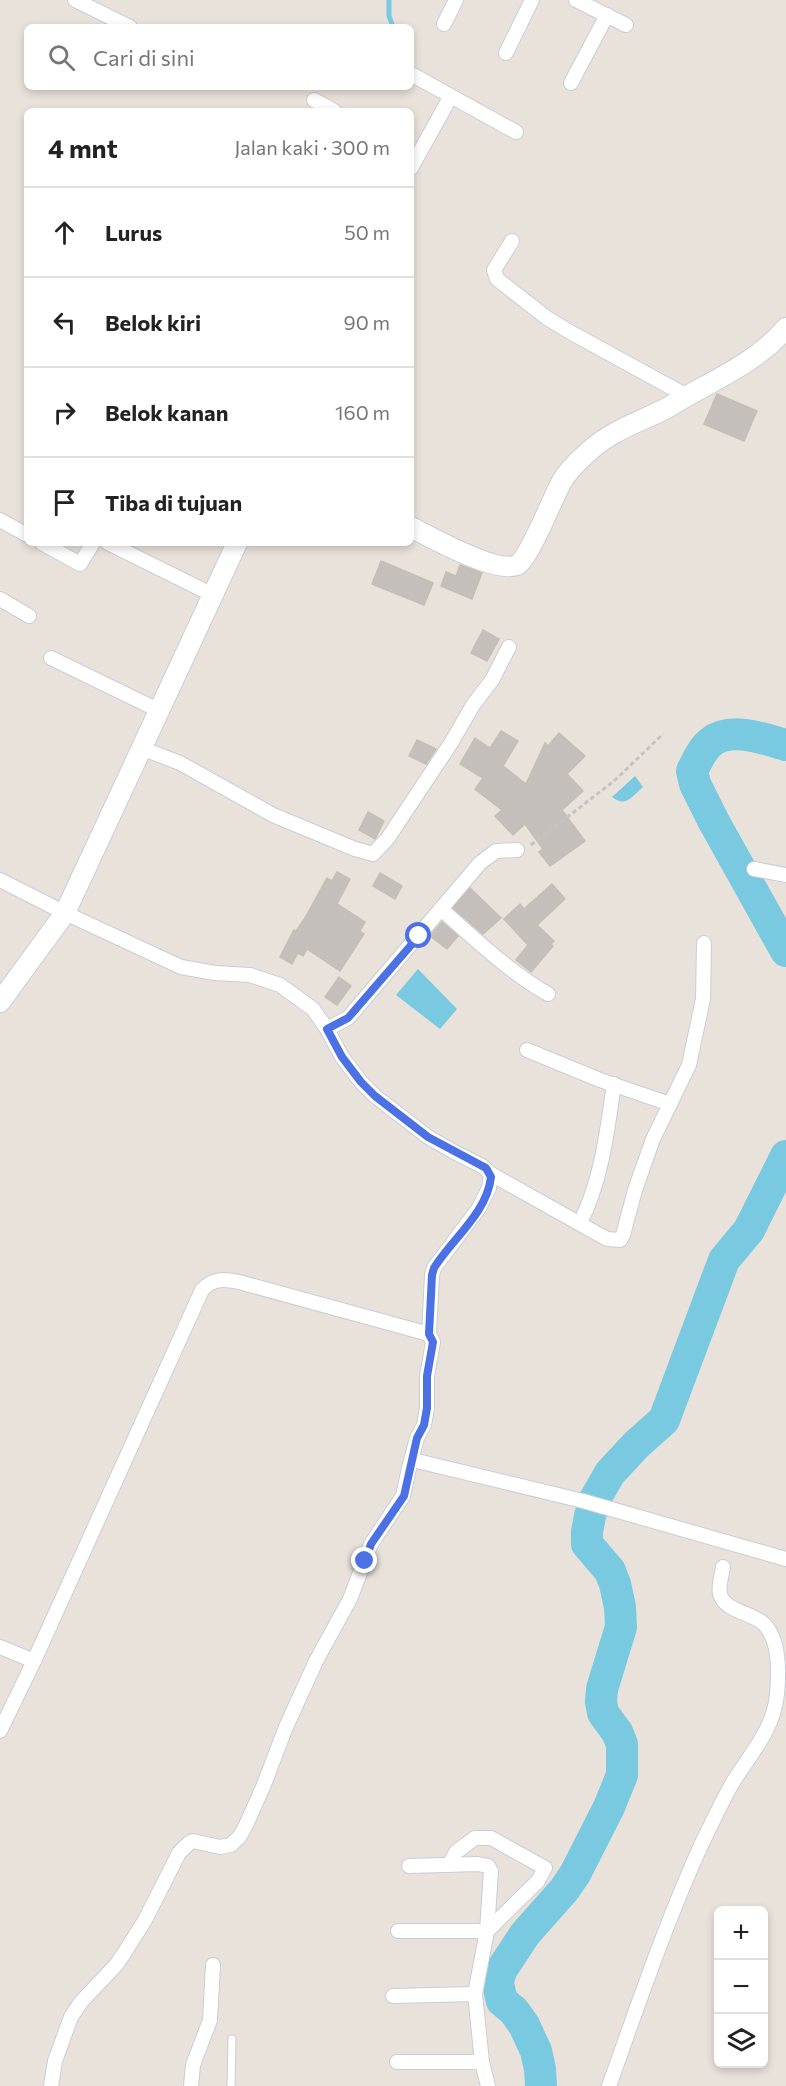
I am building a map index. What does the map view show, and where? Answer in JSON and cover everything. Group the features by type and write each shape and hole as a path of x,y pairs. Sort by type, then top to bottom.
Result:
{"street":[{"path":"75,0 124,24"},
{"path":"444,24 456,0"},
{"path":"506,53 532,0"},
{"path":"576,0 626,25"},
{"path":"571,83 606,15"},
{"path":"414,76 516,132"},
{"path":"414,158 451,96"},
{"path":"314,100 329,108"},
{"path":"512,241 495,266 494,274 497,279 547,318 687,396"},
{"path":"414,529 452,549 473,557 502,566 515,566 529,552 567,474 603,440 719,379 775,341 786,328"},
{"path":"0,520 24,533"},
{"path":"47,546 80,564 91,546"},
{"path":"114,546 213,595"},
{"path":"0,1002 65,913 236,546"},
{"path":"0,599 29,616"},
{"path":"141,748 180,763 273,814 355,849 373,854 388,838 451,743 473,705 492,680 509,647"},
{"path":"51,658 158,710"},
{"path":"327,1029 348,1018 480,863 496,851 517,850"},
{"path":"754,869 786,874"},
{"path":"0,880 181,967 207,972 250,975 280,985 313,1009 342,1057 375,1096 428,1137 607,1239 620,1240 624,1235 646,1159 670,1104 686,1075 703,999 704,943"},
{"path":"441,909 526,982 548,994"},
{"path":"527,1050 670,1104"},
{"path":"580,1223 589,1204 604,1155 614,1084"},
{"path":"51,2086 55,2061 71,2017 81,2002 127,1950 179,1853 193,1841 220,1847 231,1845 240,1836 309,1676 350,1599 371,1544 404,1496 427,1408 427,1376 433,1342 429,1334 432,1275 434,1268 479,1208 489,1188 491,1174"},
{"path":"0,1731 202,1290 208,1283 227,1279 429,1334"},
{"path":"412,1460 583,1502 786,1559"},
{"path":"609,2086 652,1966 702,1844 734,1782 768,1730 776,1707 778,1671 775,1644 765,1625 752,1615 728,1606 720,1594 723,1567"},
{"path":"0,1647 34,1661"},
{"path":"398,1931 487,1931 538,1881 545,1868 491,1838 476,1838 456,1852 449,1865"},
{"path":"488,2086 482,2062 475,1994 487,1931 491,1838"},
{"path":"409,1866 478,1864 488,1866"},
{"path":"191,2086 193,2065 210,2020 213,1965"},
{"path":"393,1996 475,1994"},
{"path":"397,2062 482,2062"}],"lane":[{"path":"231,2086 232,2038"}],"path":[{"path":"517,850 529,847 605,789 663,734"}],"water":[{"path":"635,776 643,787 625,801 612,797"},
{"path":"418,969 457,1009 440,1029 396,995"}],"building":[{"path":"717,394 757,411 744,441 704,424"},
{"path":"381,561 433,583 424,605 372,584"},
{"path":"460,565 482,573 472,599 441,586 446,572 456,576"},
{"path":"483,630 499,639 487,661 471,653"},
{"path":"501,731 518,741 503,766 526,784 545,743 548,746 559,733 585,756 567,774 583,791 562,810 585,841 550,866 539,852 543,849 525,824 513,835 495,816 502,810 475,789 483,778 460,764 475,738 490,748"},
{"path":"417,740 436,749 426,764 409,756"},
{"path":"368,812 384,821 375,839 359,830"},
{"path":"337,872 350,879 337,904 365,922 360,931 364,934 340,971 307,949 303,956 298,953 292,964 280,957 327,878 332,881"},
{"path":"380,873 402,886 395,899 373,886"},
{"path":"552,884 565,899 537,925 554,941 551,944 553,946 531,972 516,960 528,945 504,919 520,904 524,909"},
{"path":"470,888 501,918 483,934 453,908"},
{"path":"442,922 458,936 447,949 430,936"},
{"path":"339,977 351,986 337,1005 325,997"}],"waterway":[{"path":"389,0 389,16 392,24"},
{"path":"786,745 748,735 719,737 705,748 692,771 695,784 714,822 786,951"},
{"path":"541,2086 536,2051 524,2025 514,2011 502,2001 498,1984 499,1977 525,1934 575,1874 609,1807 622,1775 622,1744 617,1732 603,1713 601,1702 602,1689 621,1627 620,1607 610,1571 587,1544 590,1516 595,1499 610,1473 664,1420 724,1260 749,1230 786,1156"}],"route":[{"path":"365,1561 371,1544 404,1496 417,1438 424,1425 427,1408 427,1376 433,1342 429,1334 434,1268 479,1208 491,1181 491,1174 486,1168 428,1137 375,1096 342,1057 327,1029 348,1018 419,936"}]}
